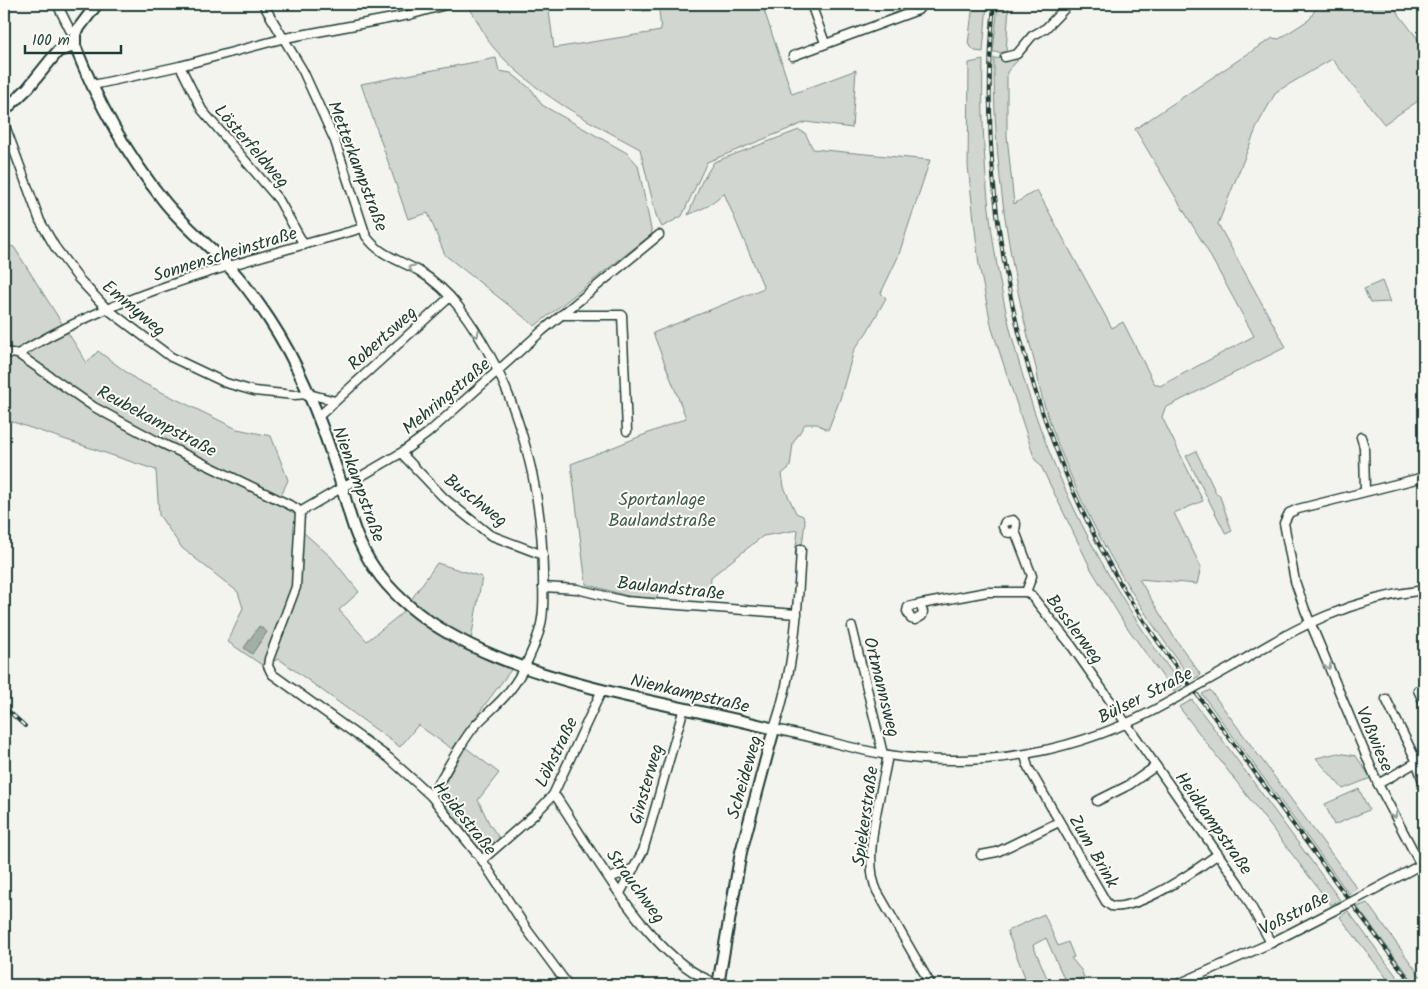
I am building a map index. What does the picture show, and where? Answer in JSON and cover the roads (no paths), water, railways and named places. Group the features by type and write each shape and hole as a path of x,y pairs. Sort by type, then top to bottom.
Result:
{"street":[{"path":"56,4 70,30 75,33 97,4"},
{"name":"Metterkampstraße","path":"263,4 285,38 335,141 363,228 373,246 383,254 427,276 450,298 471,326 498,373 520,428 540,508 543,555 543,610 539,632 523,668 510,690 473,729 431,796"},
{"path":"93,85 180,66 285,38 409,15 449,4"},
{"path":"811,4 825,43"},
{"path":"793,56 918,10 923,4"},
{"path":"1004,57 1017,54 1032,36 1046,28 1069,4"},
{"name":"Nienkampstraße","path":"75,33 76,46 93,85 129,151 164,201 196,236 229,266 270,320 290,354 310,394 361,544 382,578 404,602 441,629 523,668 602,690 774,728"},
{"path":"4,110 28,88 58,51 76,46"},
{"name":"Lösterfeldweg","path":"180,66 202,110 279,200 304,245"},
{"name":"Emmyweg","path":"4,123 40,222 55,247 78,278 106,308 171,357 226,383 254,391 294,395 310,394"},
{"name":"Sonnenscheinstraße","path":"18,354 44,338 106,308 229,266 363,228"},
{"name":"Mehringstraße","path":"300,512 401,453 453,413 561,315 659,236"},
{"name":"Robertsweg","path":"318,416 450,298"},
{"path":"561,315 622,315 627,431"},
{"name":"Reubekampstraße","path":"4,352 18,354 94,407 155,440 296,508 300,512"},
{"path":"310,394 335,401"},
{"path":"1361,437 1364,447 1366,491 1424,477"},
{"name":"Buschweg","path":"401,453 444,498 490,535 543,555"},
{"name":"Voßwiese","path":"1366,491 1298,509 1289,513 1284,523 1296,581 1310,621 1378,784 1423,866"},
{"name":"Heidestraße","path":"300,512 296,587 269,659 268,666 272,674 389,758 431,796 482,860 528,931 568,985"},
{"path":"1015,531 1032,576 1032,581 1026,592"},
{"name":"Scheideweg","path":"714,983 741,852 774,728 786,694 797,614 801,549"},
{"name":"Baulandstraße","path":"543,587 577,589 625,601 797,614"},
{"name":"Bülser Straße","path":"774,728 886,754 957,760 1026,755 1080,742 1126,724 1169,702 1310,621 1383,597 1424,590"},
{"name":"Bosslerweg","path":"920,605 987,592 1026,592 1066,640 1126,724"},
{"name":"Ortmannsweg","path":"852,627 886,754"},
{"name":"Löhstraße","path":"482,860 535,814 553,795 602,690"},
{"path":"1418,690 1424,703"},
{"path":"1386,699 1415,758 1415,763 1424,784"},
{"name":"Ginsterweg","path":"620,893 636,867 643,851 684,708"},
{"name":"Heidkampstraße","path":"1126,724 1239,884 1271,943"},
{"name":"Spiekerstraße","path":"886,754 871,853 871,876 878,892 931,985"},
{"name":"Zum Brink","path":"1026,755 1028,768 1106,902 1111,906 1127,905 1161,891 1218,854"},
{"path":"1378,784 1424,758"},
{"path":"1097,801 1129,785 1156,766"},
{"name":"Strauchweg","path":"553,795 557,798 645,927 693,974 714,983"},
{"path":"981,855 997,852 1059,822"},
{"name":"Voßstraße","path":"1176,985 1271,943 1423,866"},
{"path":"610,878 636,867"}],"railway":[{"path":"994,4 990,80 992,156 999,231 1013,306 1032,380 1057,451 1087,521 1123,588 1147,626 1413,985"},
{"path":"4,707 25,726"}],"park label":[{"name":"Sportanlage Baulandstraße","path":"662,509"}]}
